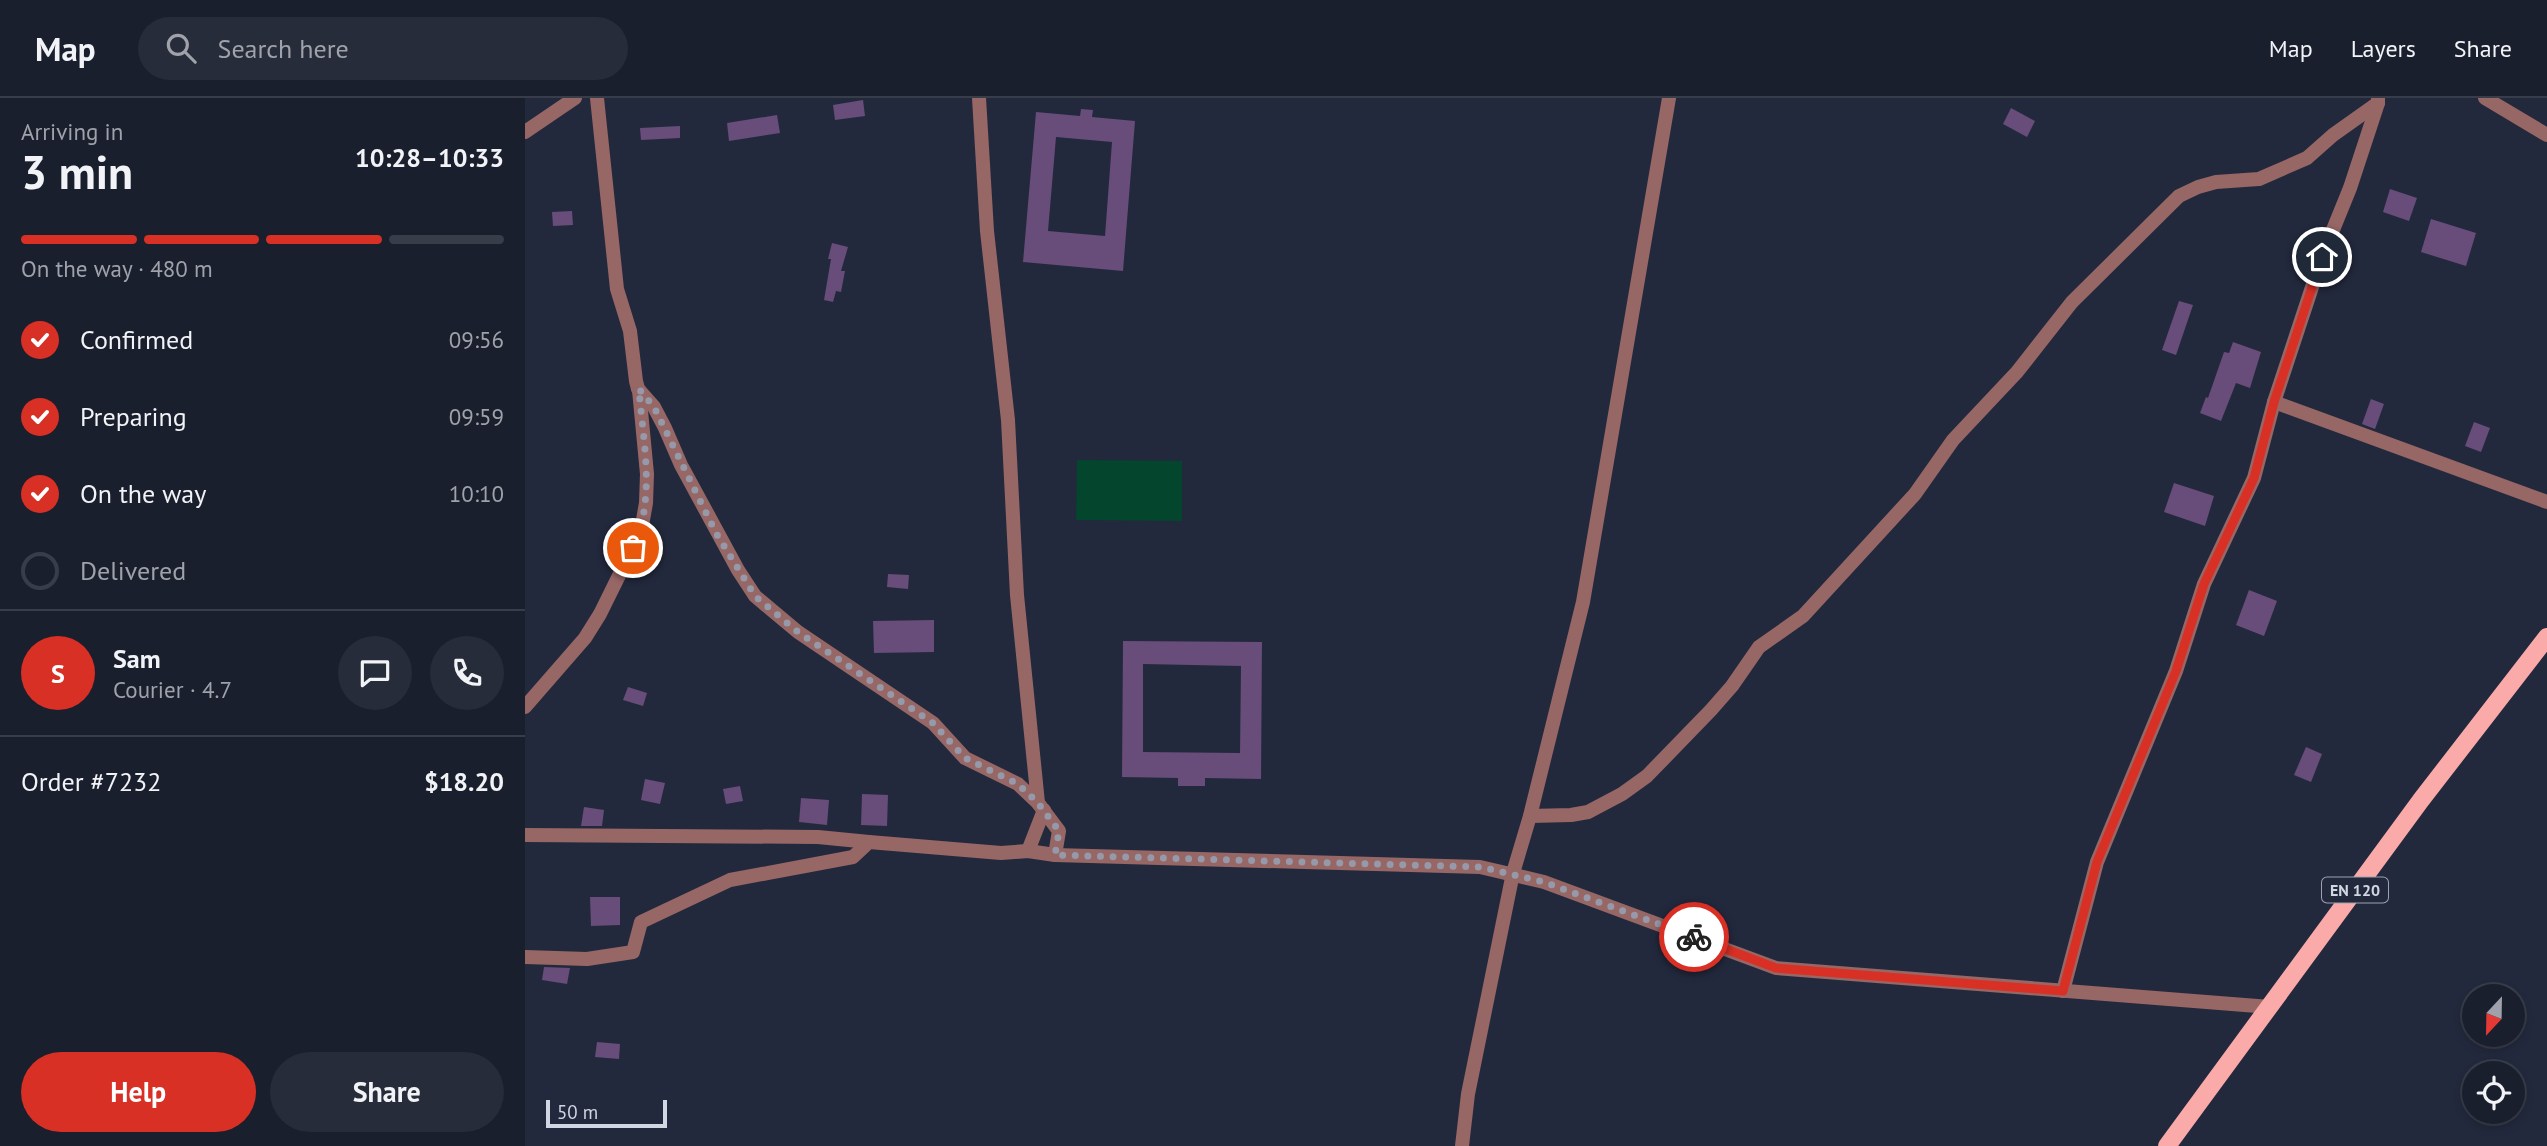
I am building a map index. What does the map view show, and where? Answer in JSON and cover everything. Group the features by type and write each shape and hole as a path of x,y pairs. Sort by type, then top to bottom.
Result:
{"main road":[{"name":"EN 120","path":"2167,1146 2421,800 2547,637"}],"street":[{"path":"525,132 575,98"},
{"path":"525,707 585,638 600,614 641,531 646,503 647,474 639,389 630,331 617,289 597,98"},
{"path":"979,98 987,231 1008,420 1017,595 1041,807 1028,852"},
{"path":"1462,1146 1468,1094 1513,873 1530,816 1583,602 1669,98"},
{"path":"2485,98 2547,135"},
{"path":"1530,816 1588,812 1622,794 1647,776 1719,702 1759,647 1803,616 1915,494 1953,440 2017,373 2072,302 2161,211 2179,196 2198,187 2216,182 2259,179 2307,158 2378,100"},
{"path":"2063,991 2097,862 2176,671 2204,584 2254,478 2274,402 2322,257 2350,188 2378,100"},
{"path":"639,389 654,407 716,533 755,596 798,632 933,723 965,758 1018,784 1041,807 1059,831 1055,855"},
{"path":"2274,402 2547,502"},
{"path":"525,835 792,836 1000,853 1481,867 1544,882 1776,968 2270,1007"},
{"path":"525,957 587,959 633,952 641,922 730,880 853,857 869,842"}],"green space":[{"path":"1077,460 1182,461 1182,521 1076,520"}],"building":[{"path":"863,100 865,116 835,120 833,105"},
{"path":"2011,108 2035,121 2027,137 2003,124"},
{"path":"1081,109 1093,110 1092,117 1135,121 1123,271 1023,262 1036,112 1080,116","holes":["1056,137 1112,142 1105,236 1048,231"]},
{"path":"777,115 780,133 729,141 727,123"},
{"path":"680,126 680,138 641,140 640,128"},
{"path":"2390,189 2417,198 2409,221 2383,212"},
{"path":"572,211 573,225 553,226 552,212"},
{"path":"2431,219 2476,233 2466,266 2421,252"},
{"path":"832,243 848,247 841,271 845,271 841,292 836,291 833,302 824,300"},
{"path":"2179,301 2193,305 2176,355 2162,350"},
{"path":"2233,342 2261,352 2250,388 2236,383 2221,421 2200,413 2224,352 2229,353"},
{"path":"2371,399 2384,404 2375,429 2362,424"},
{"path":"2474,422 2490,428 2481,452 2465,446"},
{"path":"2174,483 2214,496 2205,526 2164,512"},
{"path":"888,574 909,575 908,589 887,587"},
{"path":"2249,590 2277,601 2264,636 2236,625"},
{"path":"934,620 934,652 874,653 873,621"},
{"path":"1123,641 1262,642 1261,779 1205,778 1205,786 1178,786 1178,778 1122,777","holes":["1143,664 1241,666 1240,753 1143,752"]},
{"path":"628,687 647,693 643,706 623,700"},
{"path":"2306,747 2322,754 2311,782 2294,775"},
{"path":"645,779 665,783 660,804 641,800"},
{"path":"740,786 743,801 726,804 723,789"},
{"path":"862,794 888,795 887,826 861,825"},
{"path":"801,798 829,800 827,825 799,822"},
{"path":"584,807 604,810 602,826 581,826"},
{"path":"590,897 620,897 620,925 591,926"},
{"path":"544,967 570,968 567,984 542,980"},
{"path":"597,1042 620,1044 619,1059 595,1057"}],"way so far":[{"path":"633,548 641,531 646,503 647,474 639,389 666,428 681,465 716,533 755,596 798,632 933,723 965,758 1018,784 1038,803 1059,831 1055,855 1481,867 1544,882 1694,937"}],"route":[{"path":"1694,937 1776,968 2063,991 2097,862 2176,671 2204,584 2254,478 2274,402 2322,257"}]}
